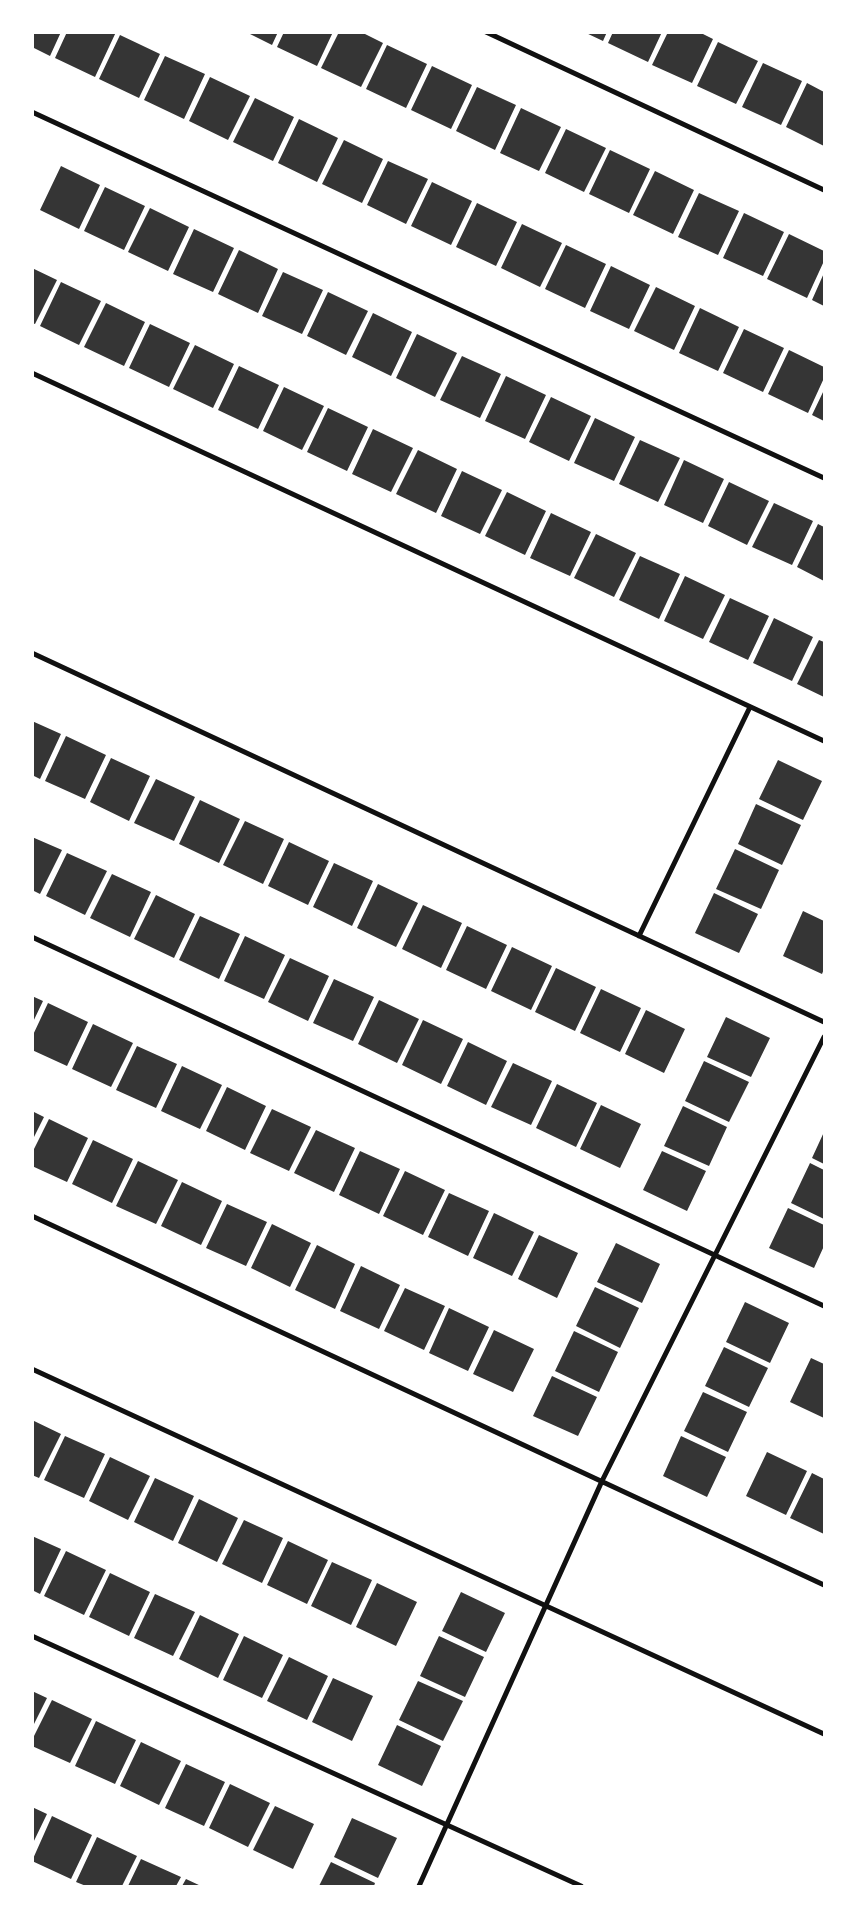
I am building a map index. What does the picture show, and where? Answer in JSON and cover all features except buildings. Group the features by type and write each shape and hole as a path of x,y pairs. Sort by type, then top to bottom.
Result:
{"street":[{"path":"486,32 824,190"},
{"path":"32,112 824,478"},
{"path":"32,373 824,741"},
{"path":"32,652 824,1022"},
{"path":"639,936 750,707"},
{"path":"32,937 824,1306"},
{"path":"419,1886 445,1824 602,1481 824,1037"},
{"path":"32,1216 824,1585"},
{"path":"32,1370 824,1734"},
{"path":"32,1636 581,1886"}]}
